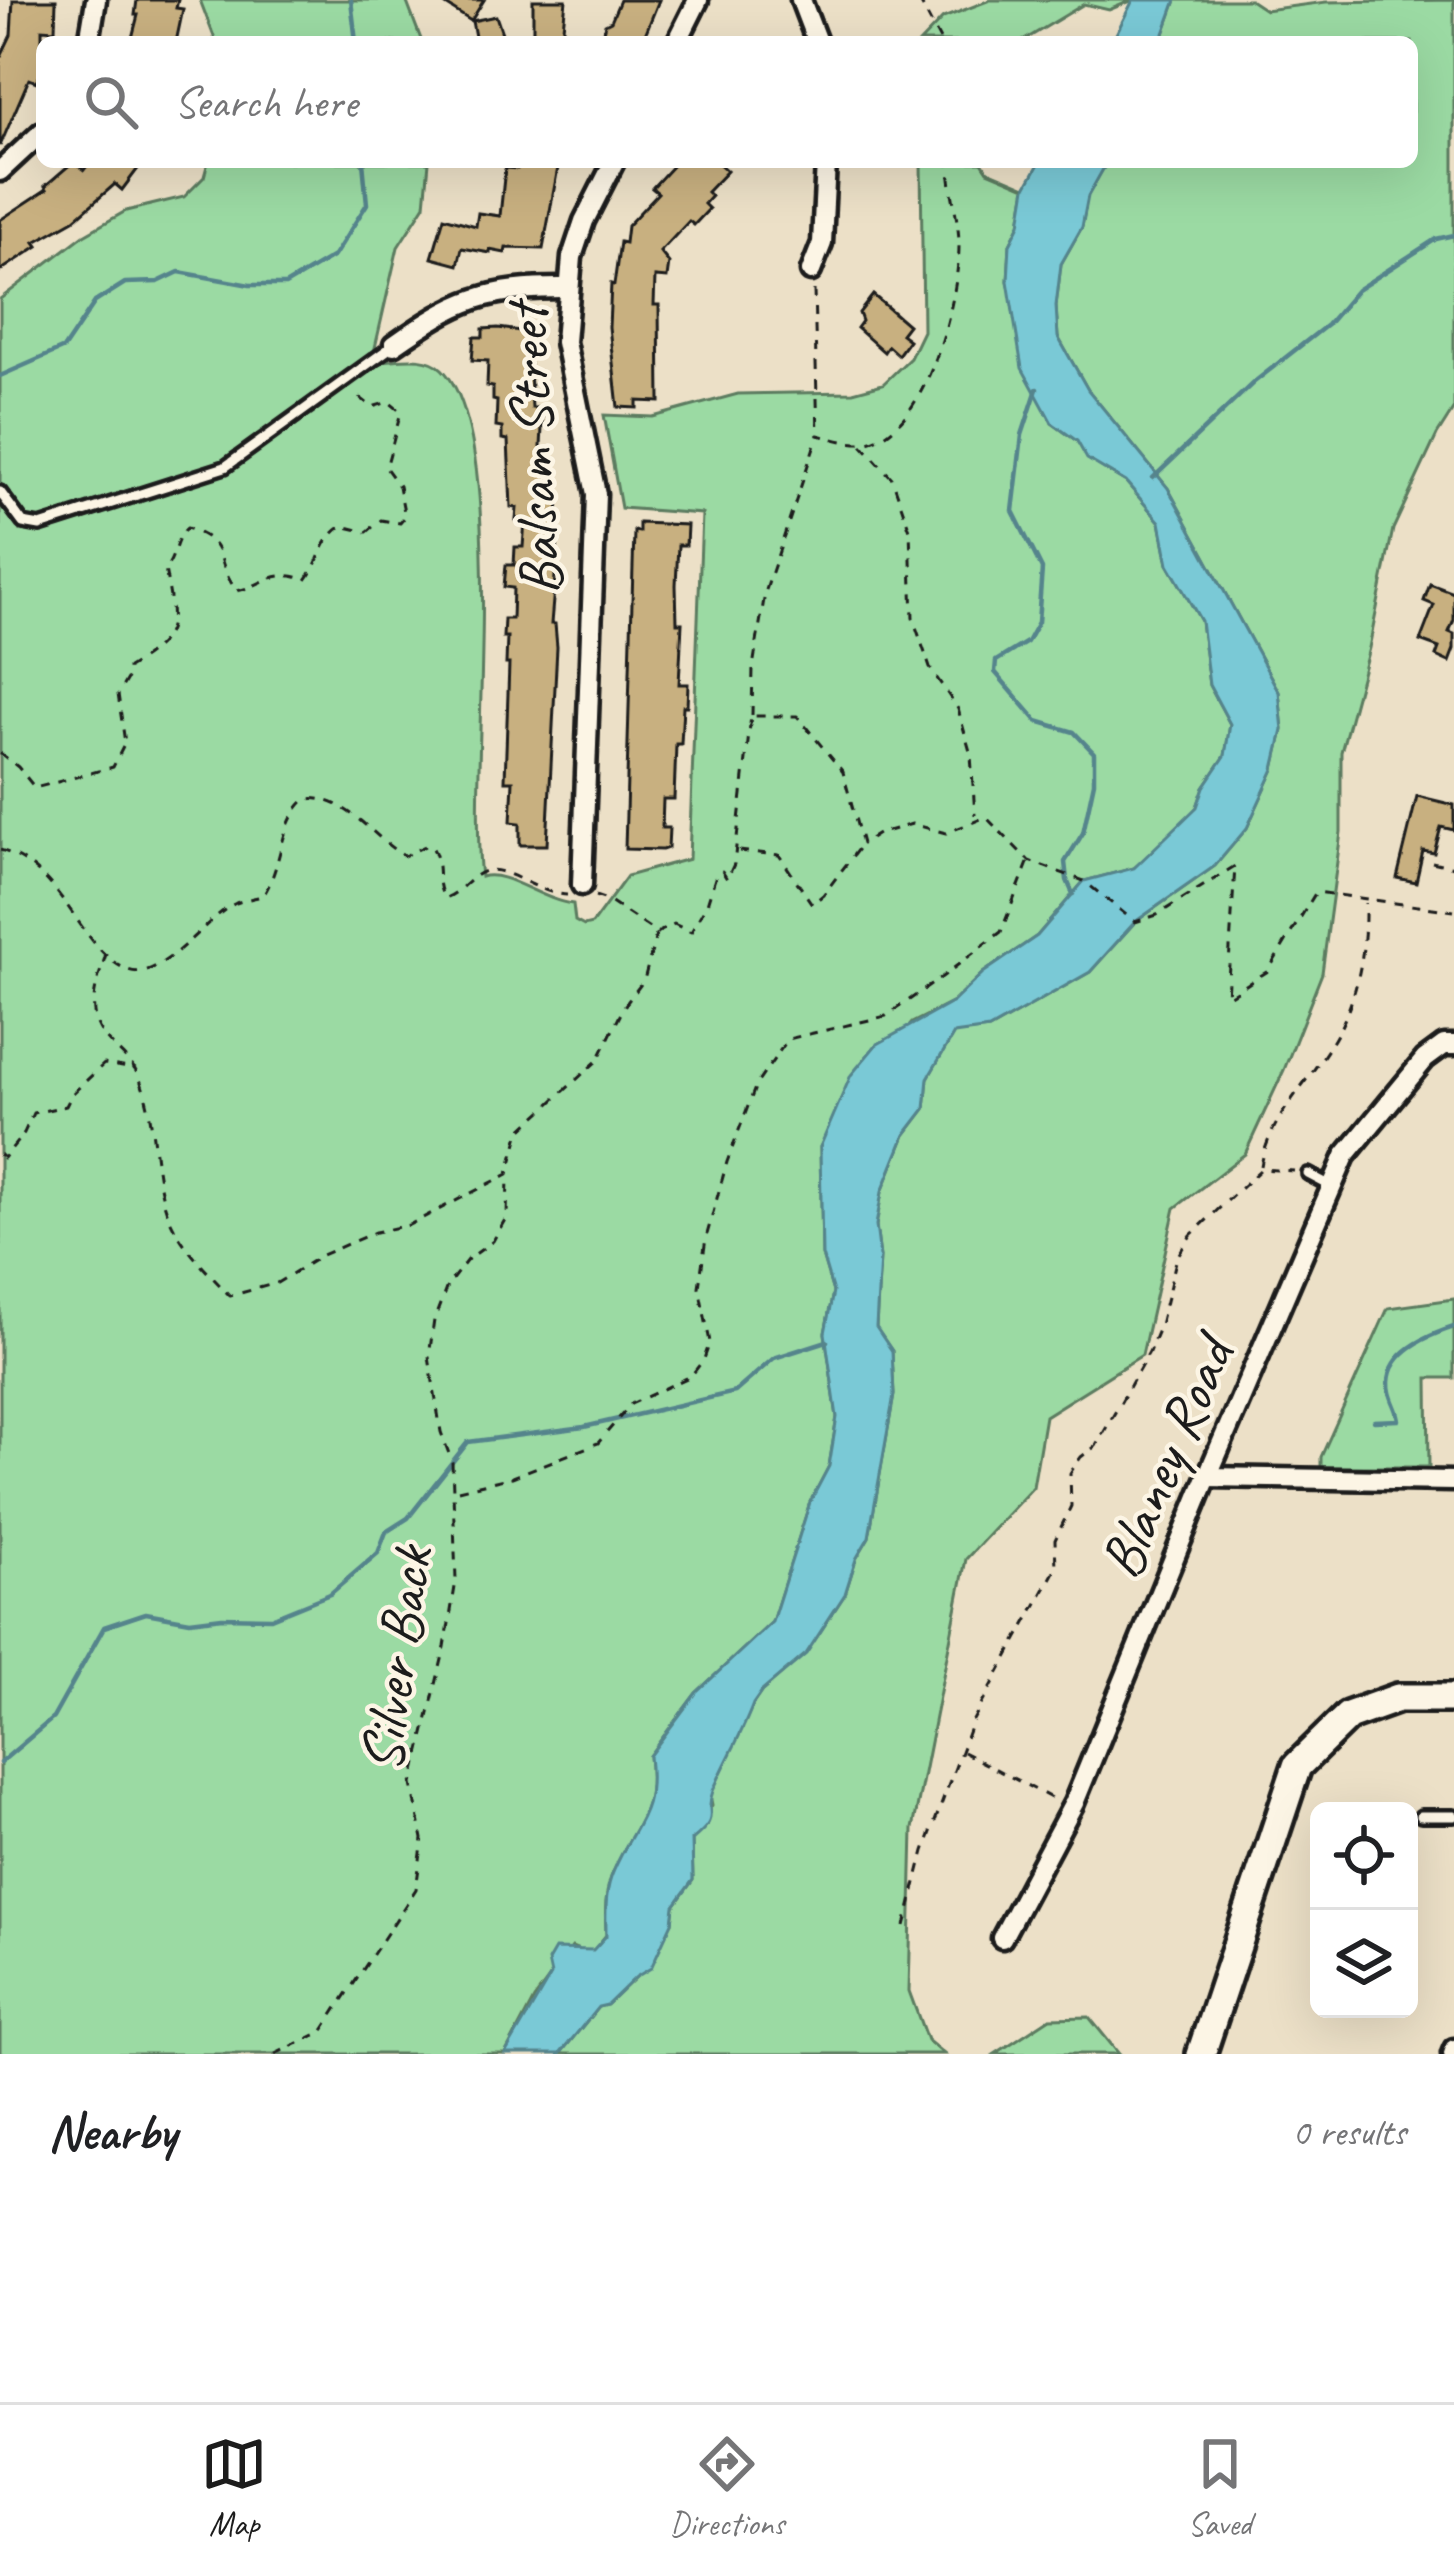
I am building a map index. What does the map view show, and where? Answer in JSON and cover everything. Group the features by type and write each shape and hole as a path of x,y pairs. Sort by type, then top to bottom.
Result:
{"street":[{"path":"90,36 96,0"},
{"path":"680,36 698,0"},
{"path":"801,0 815,36"},
{"path":"0,171 36,138"},
{"name":"Balsam Street","path":"578,892 596,494 565,342 567,287 584,221 611,168"},
{"path":"811,271 822,243 826,168"},
{"path":"394,346 468,299 516,287 567,287"},
{"name":"Blaney Road","path":"1003,1938 1074,1803 1345,1156 1425,1059 1444,1045 1454,1046"},
{"path":"1207,1477 1454,1481"},
{"path":"1202,2054 1297,1766 1348,1717 1397,1699 1454,1698"}],"lane":[{"path":"0,492 23,524 40,526 225,467 394,346"},
{"path":"1307,1174 1331,1186"},
{"path":"1421,1816 1454,1816"}],"path":[{"path":"919,0 938,36"},
{"path":"818,435 861,443 878,438 901,422 925,386 949,314 959,241 950,168"},
{"path":"0,850 22,856 54,887 106,954 123,968 145,973 235,904 263,896 280,861 286,825 301,803 316,798 347,811 404,856 425,846 432,848 439,889 446,898 479,874 494,870 545,893 600,897 657,933 674,924 691,932 716,875 719,871 729,878 737,851 753,667 765,593 818,435 816,300 811,271"},
{"path":"0,754 34,788 113,767 125,743 118,694 128,668 157,650 174,622 165,569 179,535 187,528 208,536 220,554 225,577 237,591 277,574 306,580 329,534 342,526 367,532 381,520 400,524 405,517 399,486 386,467 401,412 389,402 372,407 340,383"},
{"path":"861,443 892,478 910,530 913,618 930,668 958,709 971,755 975,818"},
{"path":"752,716 797,716 815,733 843,772 862,844"},
{"path":"737,851 779,855 812,904 862,844 878,834 912,824 946,832 986,817 1029,861 1084,880 1136,922 1157,915 1235,866 1227,997 1268,971 1316,892 1454,911"},
{"path":"454,1490 512,1477 598,1442 631,1404 692,1376 710,1342 699,1287 706,1238 727,1162 756,1085 788,1040 886,1016 1001,932 1029,861"},
{"path":"1432,862 1454,867"},
{"path":"600,897 604,886"},
{"path":"905,1926 924,1851 971,1722 1056,1568 1055,1540 1069,1513 1070,1473 1096,1446 1149,1352 1177,1257 1191,1235 1261,1169 1264,1148 1277,1121 1334,1042 1358,982 1366,939 1365,901"},
{"name":"Silver Back","path":"275,2054 322,2032 416,1889 423,1839 412,1784 456,1581 452,1462 441,1432 429,1357 434,1320 447,1286 467,1260 493,1241 507,1216 508,1174 520,1131 598,1060 625,1005 644,980 657,933"},
{"path":"106,954 93,998 95,1018 103,1036 136,1069 146,1094 164,1204 177,1235 230,1296 277,1283 322,1255 375,1232 409,1225 508,1174"},
{"path":"0,1154 4,1158 33,1113 66,1106 72,1094 104,1064 136,1069"},
{"path":"1261,1169 1307,1174"},
{"path":"961,1751 1053,1799"}],"green space":[{"path":"200,0 406,0 420,36 214,36"},
{"path":"990,0 1133,0 1109,10 1084,4 1031,36 926,36 943,18"},
{"path":"1176,0 1250,0 1265,10 1326,2 1454,0 1454,408 1393,529 1369,648 1341,752 1341,832 1322,973 1245,1154 1175,1208 1142,1355 1045,1416 1033,1487 966,1559 913,1829 909,1991 927,2040 944,2054 560,2054 598,2007 607,2005 636,1977 672,1922 674,1906 693,1880 692,1840 712,1805 710,1795 753,1704 806,1653 845,1594 869,1537 894,1395 892,1351 876,1328 880,1257 876,1226 882,1192 905,1135 925,1109 928,1078 954,1033 989,1029 1090,972 1135,922 1215,866 1247,828 1274,769 1283,730 1279,692 1168,488 1088,390 1058,337 1061,264 1082,227 1087,196 1103,168 1418,168 1418,36 1163,36"},
{"path":"206,168 428,168 425,205 398,247 372,361 418,359 442,369 463,406 475,462 481,531 481,877 501,877 573,904 575,921 584,926 592,924 627,876 689,859 702,514 621,508 604,415 653,417 738,394 853,392 883,384 910,358 923,331 921,168 986,168 1026,187 1020,224 1010,244 1008,281 1052,423 1077,441 1088,459 1126,482 1160,522 1168,564 1201,621 1209,685 1230,724 1225,756 1197,807 1174,834 1134,868 1084,881 1037,936 983,973 953,1002 912,1023 838,1112 820,1147 822,1255 833,1292 825,1333 837,1417 829,1466 810,1502 772,1622 696,1693 649,1756 647,1806 611,1878 606,1935 594,1950 572,1947 534,1999 505,2054 0,2054 0,299 84,235 126,211 184,197 204,177"},
{"path":"1454,1299 1454,1378 1428,1378 1429,1467 1321,1467 1321,1457 1388,1308"},
{"path":"1089,2017 1119,2054 995,2054 1050,2018"}],"water":[{"path":"1133,0 1176,0 1163,36 1115,36"},
{"path":"1037,168 1104,168 1088,196 1082,227 1061,264 1058,337 1088,390 1168,488 1279,692 1283,730 1274,769 1247,828 1215,866 1135,922 1090,972 989,1029 954,1034 928,1078 925,1109 905,1135 882,1192 876,1225 880,1257 876,1327 892,1351 894,1395 869,1537 845,1594 806,1654 753,1704 710,1799 710,1820 692,1840 693,1880 674,1906 672,1922 651,1968 607,2005 598,2007 560,2054 505,2054 551,1975 548,1961 555,1949 593,1950 606,1936 611,1878 647,1806 649,1756 696,1693 772,1622 810,1502 829,1466 837,1417 825,1333 833,1292 822,1255 820,1147 851,1075 876,1045 953,1002 983,973 1037,936 1084,881 1134,868 1197,807 1225,756 1230,724 1209,685 1201,621 1168,564 1160,522 1126,482 1087,459 1077,441 1052,423 1022,368 1008,281 1010,244 1020,224 1026,187"}],"building":[{"path":"13,0 56,0 55,30 42,29 42,36 36,36 36,82 29,79 0,146 0,58 11,35"},
{"path":"137,0 178,0 176,8 183,9 177,36 133,36"},
{"path":"438,0 484,0 471,21"},
{"path":"533,0 566,0 562,36 533,36"},
{"path":"620,0 659,0 644,36 602,36"},
{"path":"496,16 503,36 475,36 472,21"},
{"path":"66,168 138,168 122,190 115,184 74,220 35,242 38,246 0,271 0,220"},
{"path":"505,168 558,168 543,249 506,248 505,253 490,253 462,248 458,265 432,258 444,217 476,226 478,213 500,216"},
{"path":"670,168 727,171 707,192 711,196 704,204 709,209 694,225 689,221 660,252 669,263 667,278 655,277 660,402 637,401 637,408 618,407 609,327 611,284 620,242 625,243 627,226 658,193 652,188"},
{"path":"873,295 908,325 901,334 909,340 898,355 888,346 884,352 857,328 862,321 859,313"},
{"path":"483,329 528,332 532,408 543,408 541,447 550,451 549,470 555,470 554,489 558,489 551,624 555,624 557,647 547,845 520,845 520,823 511,822 513,781 505,781 509,664 507,637 503,637 504,619 512,619 513,588 504,587 506,565 514,565 515,547 523,547 525,521 516,520 517,508 511,507 508,440 502,439 502,428 496,427 497,401 493,387 487,386 488,361 472,360 474,337 483,337"},
{"path":"639,523 687,525 686,545 678,545 676,585 677,623 682,623 679,684 688,684 687,706 683,706 681,744 676,744 674,799 663,799 662,828 669,828 668,848 662,850 625,849 634,531 639,532"},
{"path":"1430,584 1454,593 1449,632 1454,634 1454,649 1449,662 1436,656 1439,648 1420,641 1434,605 1424,601"},
{"path":"1417,796 1454,805 1454,830 1441,827 1434,853 1423,851 1416,882 1397,878"}],"waterway":[{"path":"351,0 355,36"},
{"path":"0,376 64,348 95,302 125,283 158,282 179,272 250,285 285,285 334,256 367,204 364,168"},
{"path":"1153,478 1253,383 1327,325 1357,290 1436,239 1454,235"},
{"path":"1037,389 1022,435 1013,511 1042,569 1038,622 1027,642 996,661 995,672 1037,721 1074,732 1094,753 1094,782 1083,833 1065,862 1073,894"},
{"path":"1374,1421 1399,1420 1389,1379 1399,1358 1419,1342 1454,1327"},
{"path":"0,1763 53,1718 104,1627 146,1613 190,1621 271,1618 330,1594 378,1553 386,1532 408,1518 468,1442 584,1427 735,1392 774,1358 827,1341"}]}
